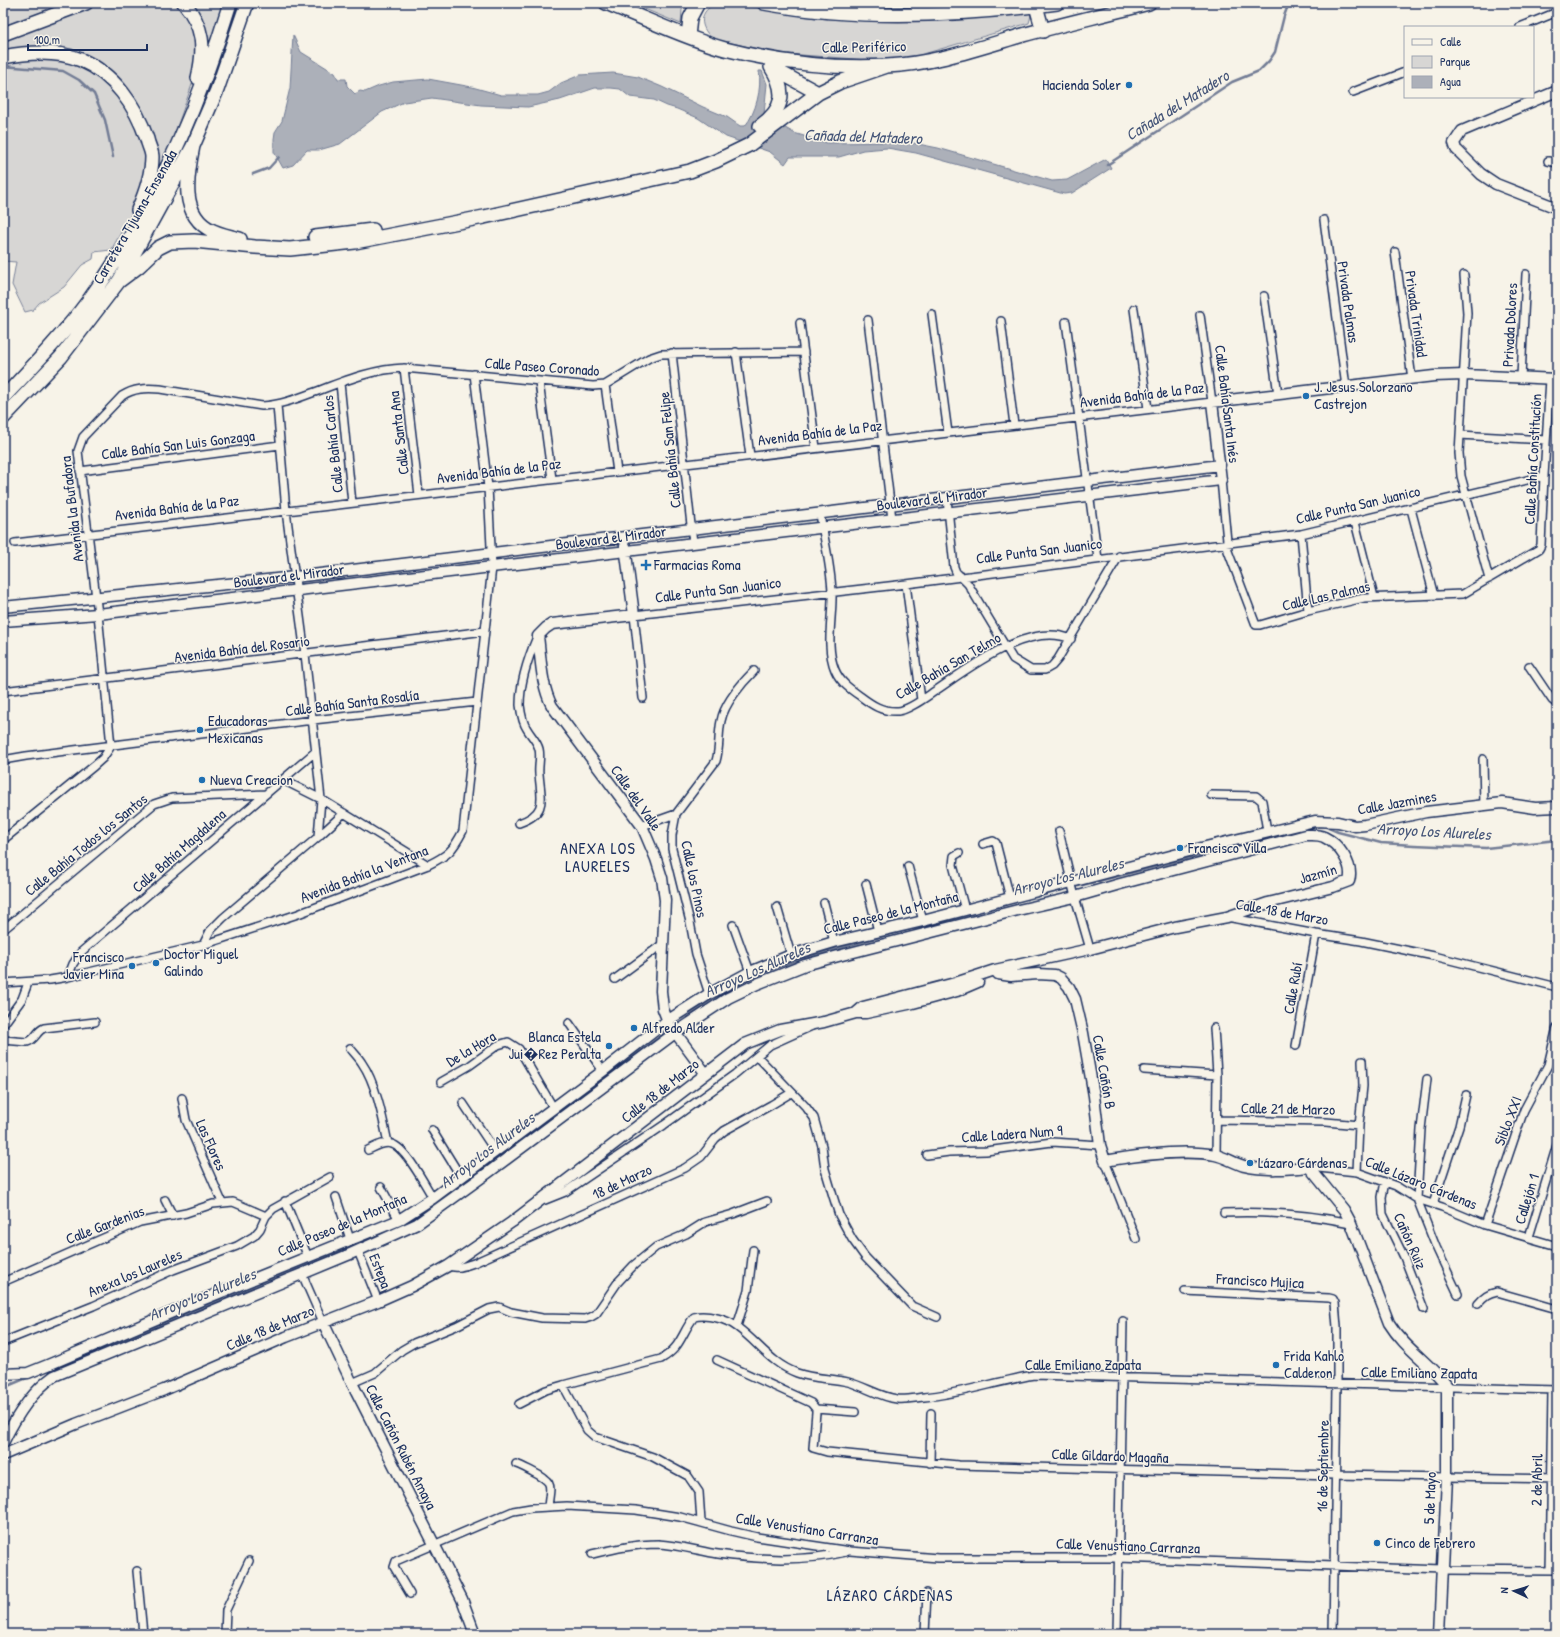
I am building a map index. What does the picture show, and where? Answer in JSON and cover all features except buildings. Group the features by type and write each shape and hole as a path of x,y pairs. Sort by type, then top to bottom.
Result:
{"highway":[{"path":"3,34 86,3"},
{"path":"184,3 198,24 202,45 200,69 190,118"},
{"path":"190,118 205,79 230,3"},
{"name":"Carretera Tijuana–Ensenada","path":"3,418 62,357 119,281 193,146 217,90 246,3"},
{"name":"Calle Periférico","path":"606,3 713,46 746,54 826,65 887,66 917,62 1149,3"},
{"path":"688,36 690,18 698,3"},
{"path":"764,3 820,11 867,14 929,14 1057,3"},
{"path":"1036,6 1043,31"},
{"path":"3,57 23,54 48,53 81,60 97,69 116,85 131,103 143,128 152,156 148,179 139,207 119,256"},
{"path":"746,54 818,93"},
{"path":"193,146 187,180 190,204 197,218 213,231 223,235 246,240 278,242 389,228 485,210 687,165 735,143 818,93 840,82 887,66"},
{"path":"119,281 158,248 170,242 194,241 290,249 355,242 484,217 690,171 716,161 749,144 777,119 781,92 776,76 771,67"},
{"name":"Carretera Tijuana–Ensenada","path":"3,398 63,333 88,301 119,256 153,194 190,118"}],"main road":[{"path":"1557,91 1462,131 1454,143 1456,149 1481,174 1496,184 1515,193 1557,208"},
{"name":"Avenida Bahía de la Paz","path":"1212,402 1412,379 1464,375 1554,379"},
{"name":"Calle Bahía Santa Inés","path":"1212,402 1221,480"},
{"name":"Boulevard el Mirador","path":"3,606 96,598 295,577 1220,465"},
{"name":"Boulevard el Mirador","path":"3,621 98,614 1221,480"},
{"path":"624,538 634,615"},
{"name":"Calle Punta San Juanico","path":"538,636 552,624 634,615"},
{"name":"Calle del Valle","path":"538,636 546,696 642,826 656,859 662,878 664,900 664,943 661,991 671,1027 706,1074"},
{"name":"Calle Jazmines","path":"1267,831 1315,820 1338,822 1355,826 1365,825 1426,812 1502,803 1535,808 1557,807"},
{"name":"Calle Paseo de la Montaña","path":"3,1374 28,1373 399,1220 433,1198 603,1071 671,1027 757,984 805,965 990,917 1073,889 1267,831"},
{"name":"Jazmín","path":"1073,889 1120,884 1306,835 1316,835 1330,840 1340,850 1348,864 1351,875 1349,881 1344,884 1268,903 1226,918"},
{"name":"Calle Paseo de la Montaña","path":"3,1443 17,1418 36,1392 54,1376 406,1230 434,1212 671,1027 709,994 750,972 791,955 834,942 923,921 1010,898 1073,889"},
{"name":"Calle 18 de Marzo","path":"3,1455 76,1424 164,1390 323,1322 412,1286 448,1266 512,1222 745,1044 780,1030 856,1013 866,1013 957,991 999,971 1175,928 1226,918"},
{"name":"Calle Cañón B","path":"999,971 1011,976 1038,974 1055,975 1061,978 1069,987 1075,999 1083,1033 1094,1096 1100,1145 1104,1161"},
{"name":"Calle Lázaro Cárdenas","path":"1104,1161 1128,1157 1177,1154 1216,1155 1244,1166 1264,1168 1309,1167"},
{"path":"1309,1167 1344,1210 1351,1223 1389,1323 1398,1337 1434,1371 1447,1386"},
{"name":"Calle Cañón Rubén Amaya","path":"323,1322 462,1599 475,1634"},
{"name":"5 de Mayo","path":"1440,1634 1446,1476 1447,1386"}],"street":[{"path":"1522,26 1557,12"},
{"path":"1353,92 1403,73"},
{"path":"1548,161 1557,163"},
{"name":"Privada Palmas","path":"1324,220 1346,387"},
{"name":"Privada Trinidad","path":"1395,252 1412,379"},
{"name":"Privada Dolores","path":"1521,377 1526,274"},
{"path":"1464,275 1467,313 1459,465 1489,579"},
{"path":"1264,296 1278,394"},
{"path":"1134,309 1148,409"},
{"path":"932,314 948,433"},
{"name":"Calle Bahía Santa Inés","path":"1200,315 1212,402"},
{"path":"868,320 892,519"},
{"path":"1001,321 1014,425"},
{"path":"1066,322 1098,559"},
{"path":"800,323 816,448"},
{"path":"736,352 750,456"},
{"name":"Calle Paseo Coronado","path":"277,405 379,370 404,368 593,386 605,385 649,358 661,354 804,352"},
{"name":"Calle Bahía San Felipe","path":"672,353 693,543"},
{"name":"Calle Santa Ana","path":"404,368 419,495"},
{"name":"Avenida Bahía la Ventana","path":"3,983 28,982 68,977 203,945 298,914 428,865 443,857 455,847 463,831 492,567 488,487 474,374"},
{"name":"Calle Bahía Constitución","path":"1542,541 1546,440 1554,379"},
{"path":"539,382 552,479"},
{"name":"Calle Bahía Carlos","path":"340,383 352,503"},
{"path":"605,385 617,472"},
{"name":"Avenida la Bufadora","path":"111,746 98,614 78,451 81,440 122,396 130,391 143,388 160,388 262,406 277,405"},
{"name":"Avenida Bahía de la Paz","path":"15,543 1212,402"},
{"path":"277,405 286,511 305,654 321,799 318,838"},
{"path":"1460,435 1546,440"},
{"name":"Calle Bahía San Luis Gonzaga","path":"80,471 280,445"},
{"name":"Calle Punta San Juanico","path":"634,615 832,591 906,584 1119,556 1226,545 1301,534 1411,509 1466,494 1544,476"},
{"name":"Calle Bahía Santa Inés","path":"1221,480 1226,545"},
{"path":"947,499 954,567 959,576 968,584 1013,658 1031,670 1045,670 1052,666 1058,659 1119,556"},
{"path":"1411,509 1434,596"},
{"name":"Calle Bahía San Telmo","path":"820,514 832,591 830,648 835,670 840,680 873,706 884,710 900,711 921,700 968,668 1022,639 1052,634 1063,635 1071,639"},
{"path":"1355,522 1374,597"},
{"path":"1301,534 1308,611"},
{"name":"Calle Las Palmas","path":"1226,545 1256,625 1260,625 1308,611 1374,597 1463,594 1539,549 1542,541"},
{"path":"906,584 921,700"},
{"path":"634,615 643,698"},
{"name":"Avenida Bahía del Rosario","path":"3,691 485,631"},
{"path":"519,823 536,814 543,799 539,772 540,751 536,741 526,727 520,704 524,670 538,636"},
{"path":"1529,666 1552,700 1557,704"},
{"name":"Calle los Pinos","path":"709,994 696,954 690,922 672,849 672,835 676,814 716,761 721,720 724,712 742,683 754,671"},
{"name":"Calle Bahía Santa Rosalía","path":"3,760 313,720 476,702"},
{"path":"3,840 94,766 103,758 111,746"},
{"name":"Calle Bahía Magdalena","path":"68,977 81,952 315,752"},
{"path":"1483,759 1484,805"},
{"path":"283,780 321,799 428,865"},
{"name":"Calle Bahía Todos los Santos","path":"3,930 154,804 172,798 265,794"},
{"path":"1211,795 1256,796 1262,801 1267,831"},
{"path":"203,945 210,931 223,918 318,838 344,813"},
{"path":"642,826 676,814"},
{"path":"1059,831 1090,949"},
{"path":"983,844 993,841 996,843 1010,898"},
{"path":"959,853 954,856 952,860 965,910"},
{"path":"908,866 923,921"},
{"path":"866,884 878,931"},
{"path":"824,903 834,942"},
{"path":"777,907 791,955"},
{"name":"Calle 18 de Marzo","path":"1226,918 1316,934 1361,940 1557,987"},
{"path":"733,925 750,972"},
{"name":"Calle Rubí","path":"1296,1046 1316,934"},
{"path":"615,979 664,943"},
{"path":"3,1025 22,999 28,982"},
{"path":"3,1040 28,1042 31,1041 39,1031 44,1028 95,1022"},
{"path":"569,1023 603,1071"},
{"name":"Calle 18 de Marzo","path":"534,1205 565,1192 664,1125 770,1046 808,1030 815,1023"},
{"name":"Siblo XXI","path":"1485,1225 1522,1116 1548,1065 1557,1027"},
{"path":"1214,1028 1217,1075 1216,1155"},
{"name":"De la Hora","path":"441,1082 469,1066 498,1045 508,1042 519,1049 553,1107"},
{"path":"350,1048 363,1064 373,1086 388,1143"},
{"path":"757,1056 806,1107 814,1118 833,1196 839,1214 852,1239 865,1257 912,1306 937,1317"},
{"path":"1357,1172 1359,1125 1363,1086 1362,1061"},
{"path":"1144,1070 1217,1075"},
{"path":"1427,1079 1421,1129 1418,1199 1436,1247 1458,1294"},
{"name":"18 de Marzo","path":"448,1266 461,1268 474,1263 695,1163 715,1139 724,1131 791,1092"},
{"path":"1433,1204 1459,1126 1466,1095"},
{"name":"Las Flores","path":"182,1098 186,1120 222,1202"},
{"path":"464,1104 495,1151"},
{"name":"Calle 21 de Marzo","path":"1217,1120 1326,1122 1359,1125"},
{"path":"432,1130 461,1177"},
{"name":"Calle Ladera Num 9","path":"927,1155 949,1152 986,1151 1052,1142 1100,1145"},
{"path":"368,1150 385,1143 398,1147 433,1198"},
{"name":"Callejón 1","path":"1529,1237 1557,1145"},
{"name":"Calle Cañón B","path":"1104,1161 1136,1239"},
{"name":"Calle Lázaro Cárdenas","path":"1309,1167 1357,1172 1396,1186 1418,1199 1485,1225 1557,1246"},
{"path":"266,1216 273,1209 286,1201 330,1177"},
{"name":"Cañón Ruiz","path":"1385,1182 1382,1197 1383,1214 1404,1257 1424,1309"},
{"path":"381,1187 399,1220"},
{"path":"336,1197 350,1239"},
{"path":"165,1200 173,1216"},
{"path":"286,1201 308,1257"},
{"path":"352,1382 375,1373 402,1350 414,1343 456,1326 489,1309 499,1307 511,1312 542,1318 585,1319 591,1317 601,1308 610,1291 618,1282 634,1265 656,1247 686,1234 704,1222 733,1214 767,1201"},
{"name":"Calle Gardenias","path":"3,1282 140,1222 195,1211 222,1202 233,1202 266,1216"},
{"path":"1224,1213 1322,1218 1351,1223"},
{"name":"Anexa los Laureles","path":"3,1342 93,1306 173,1270 237,1246 254,1236 260,1229 266,1216"},
{"path":"737,1326 748,1291 753,1250"},
{"name":"Estepa","path":"358,1251 378,1301"},
{"name":"Calle Cañón Rubén Amaya","path":"302,1274 323,1322"},
{"name":"Francisco Mujica","path":"1186,1291 1256,1293 1333,1299"},
{"path":"1478,1304 1489,1294 1497,1292 1557,1309"},
{"name":"16 de Septiembre","path":"1333,1299 1335,1303 1337,1327 1333,1634"},
{"name":"Calle Emiliano Zapata","path":"563,1385 661,1359 671,1354 677,1347 694,1317 708,1315 737,1326 765,1354 779,1365 789,1370 813,1377 849,1382 897,1398 939,1396 977,1389 1014,1378 1034,1375 1554,1390"},
{"path":"1117,1634 1123,1321"},
{"path":"717,1360 812,1403 816,1408 855,1412"},
{"path":"519,1404 546,1390 563,1385 587,1430 595,1437 653,1457 688,1476 699,1492 701,1522"},
{"name":"2 de Abril","path":"1553,1571 1554,1390"},
{"name":"Calle Gildardo Magaña","path":"816,1408 814,1448 827,1452 930,1463 1120,1470 1554,1479"},
{"path":"930,1463 931,1413"},
{"path":"516,1464 524,1466 546,1478 549,1482 550,1489 548,1507"},
{"name":"Calle Venustiano Carranza","path":"410,1594 394,1567 396,1561 513,1511 531,1508 573,1506 636,1510 680,1517 757,1537 850,1551 938,1558 1119,1558 1443,1570 1553,1571"},
{"path":"592,1554 634,1546 660,1544 749,1558 800,1558 830,1556 850,1551"},
{"path":"225,1634 226,1610 249,1561"},
{"path":"136,1571 143,1634"},
{"path":"926,1634 927,1592"},
{"path":"694,1634 707,1634"}],"green space":[{"path":"3,3 179,3 198,32 195,76 170,147 111,250 94,252 93,259 82,265 64,287 39,303 33,310 25,312 12,285 16,262 3,261"},
{"path":"188,3 224,3 208,47"},
{"path":"630,3 685,3 682,10 681,24"},
{"path":"722,3 815,18 853,20 954,17 1029,12 1031,15 1029,23 903,60 857,59 777,53 713,39 704,28 703,17 709,8"}],"water":[{"path":"293,35 301,52 335,73 338,79 346,79 347,86 355,94 360,91 365,92 393,82 428,79 472,87 501,95 538,95 549,92 561,83 580,75 613,73 638,77 727,117 740,126 745,126 749,121 755,107 760,85 759,71 762,71 767,84 764,114 766,117 794,133 827,143 908,142 938,148 1052,181 1067,180 1106,159 1111,168 1072,193 1064,194 916,153 887,148 863,150 839,157 790,157 785,164 770,152 726,137 698,118 677,109 654,100 630,97 620,89 595,88 560,100 528,107 481,105 432,98 404,102 382,112 340,144 319,150 307,150 293,165 283,168 274,152 274,139 275,132 282,121 290,88"}],"waterway":[{"name":"Cañada del Matadero","path":"1107,165 1232,82 1259,71 1269,61 1275,52 1284,16 1289,3"},
{"name":"Cañada del Matadero","path":"3,66 63,71 79,80 94,94 105,120 113,157"},
{"name":"Cañada del Matadero","path":"253,174 269,168 279,157"},
{"name":"Arroyo Los Alureles","path":"1035,897 1309,828 1324,826 1338,832 1381,843 1414,845 1486,848 1557,840"},
{"name":"Arroyo Los Alureles","path":"675,1026 717,996 763,973 811,956 910,929"},
{"name":"Arroyo Los Alureles","path":"402,1226 438,1202 670,1029"},
{"name":"Arroyo Los Alureles","path":"95,1351 392,1230"},
{"name":"Arroyo Los Alureles","path":"3,1388 29,1377"}],"place":[{"name":"Hacienda Soler","path":"1129,85"},
{"name":"J. Jesus Solorzano Castrejon","path":"1306,396"},
{"name":"Farmacias Roma","path":"646,565"},
{"name":"Educadoras Mexicanas","path":"200,730"},
{"name":"Nueva Creacion","path":"202,780"},
{"name":"Francisco Villa","path":"1180,848"},
{"name":"Doctor Miguel Galindo","path":"156,963"},
{"name":"Francisco Javier Mina","path":"132,966"},
{"name":"Alfredo Alder","path":"634,1028"},
{"name":"Blanca Estela Jui�Rez Peralta","path":"609,1046"},
{"name":"Lázaro Cárdenas","path":"1250,1163"},
{"name":"Frida Kahlo Calderon","path":"1276,1365"},
{"name":"Cinco de Febrero","path":"1377,1543"}],"district":[{"name":"ANEXA LOS LAURELES","path":"598,857"},
{"name":"LÁZARO CÁRDENAS","path":"890,1595"}]}
